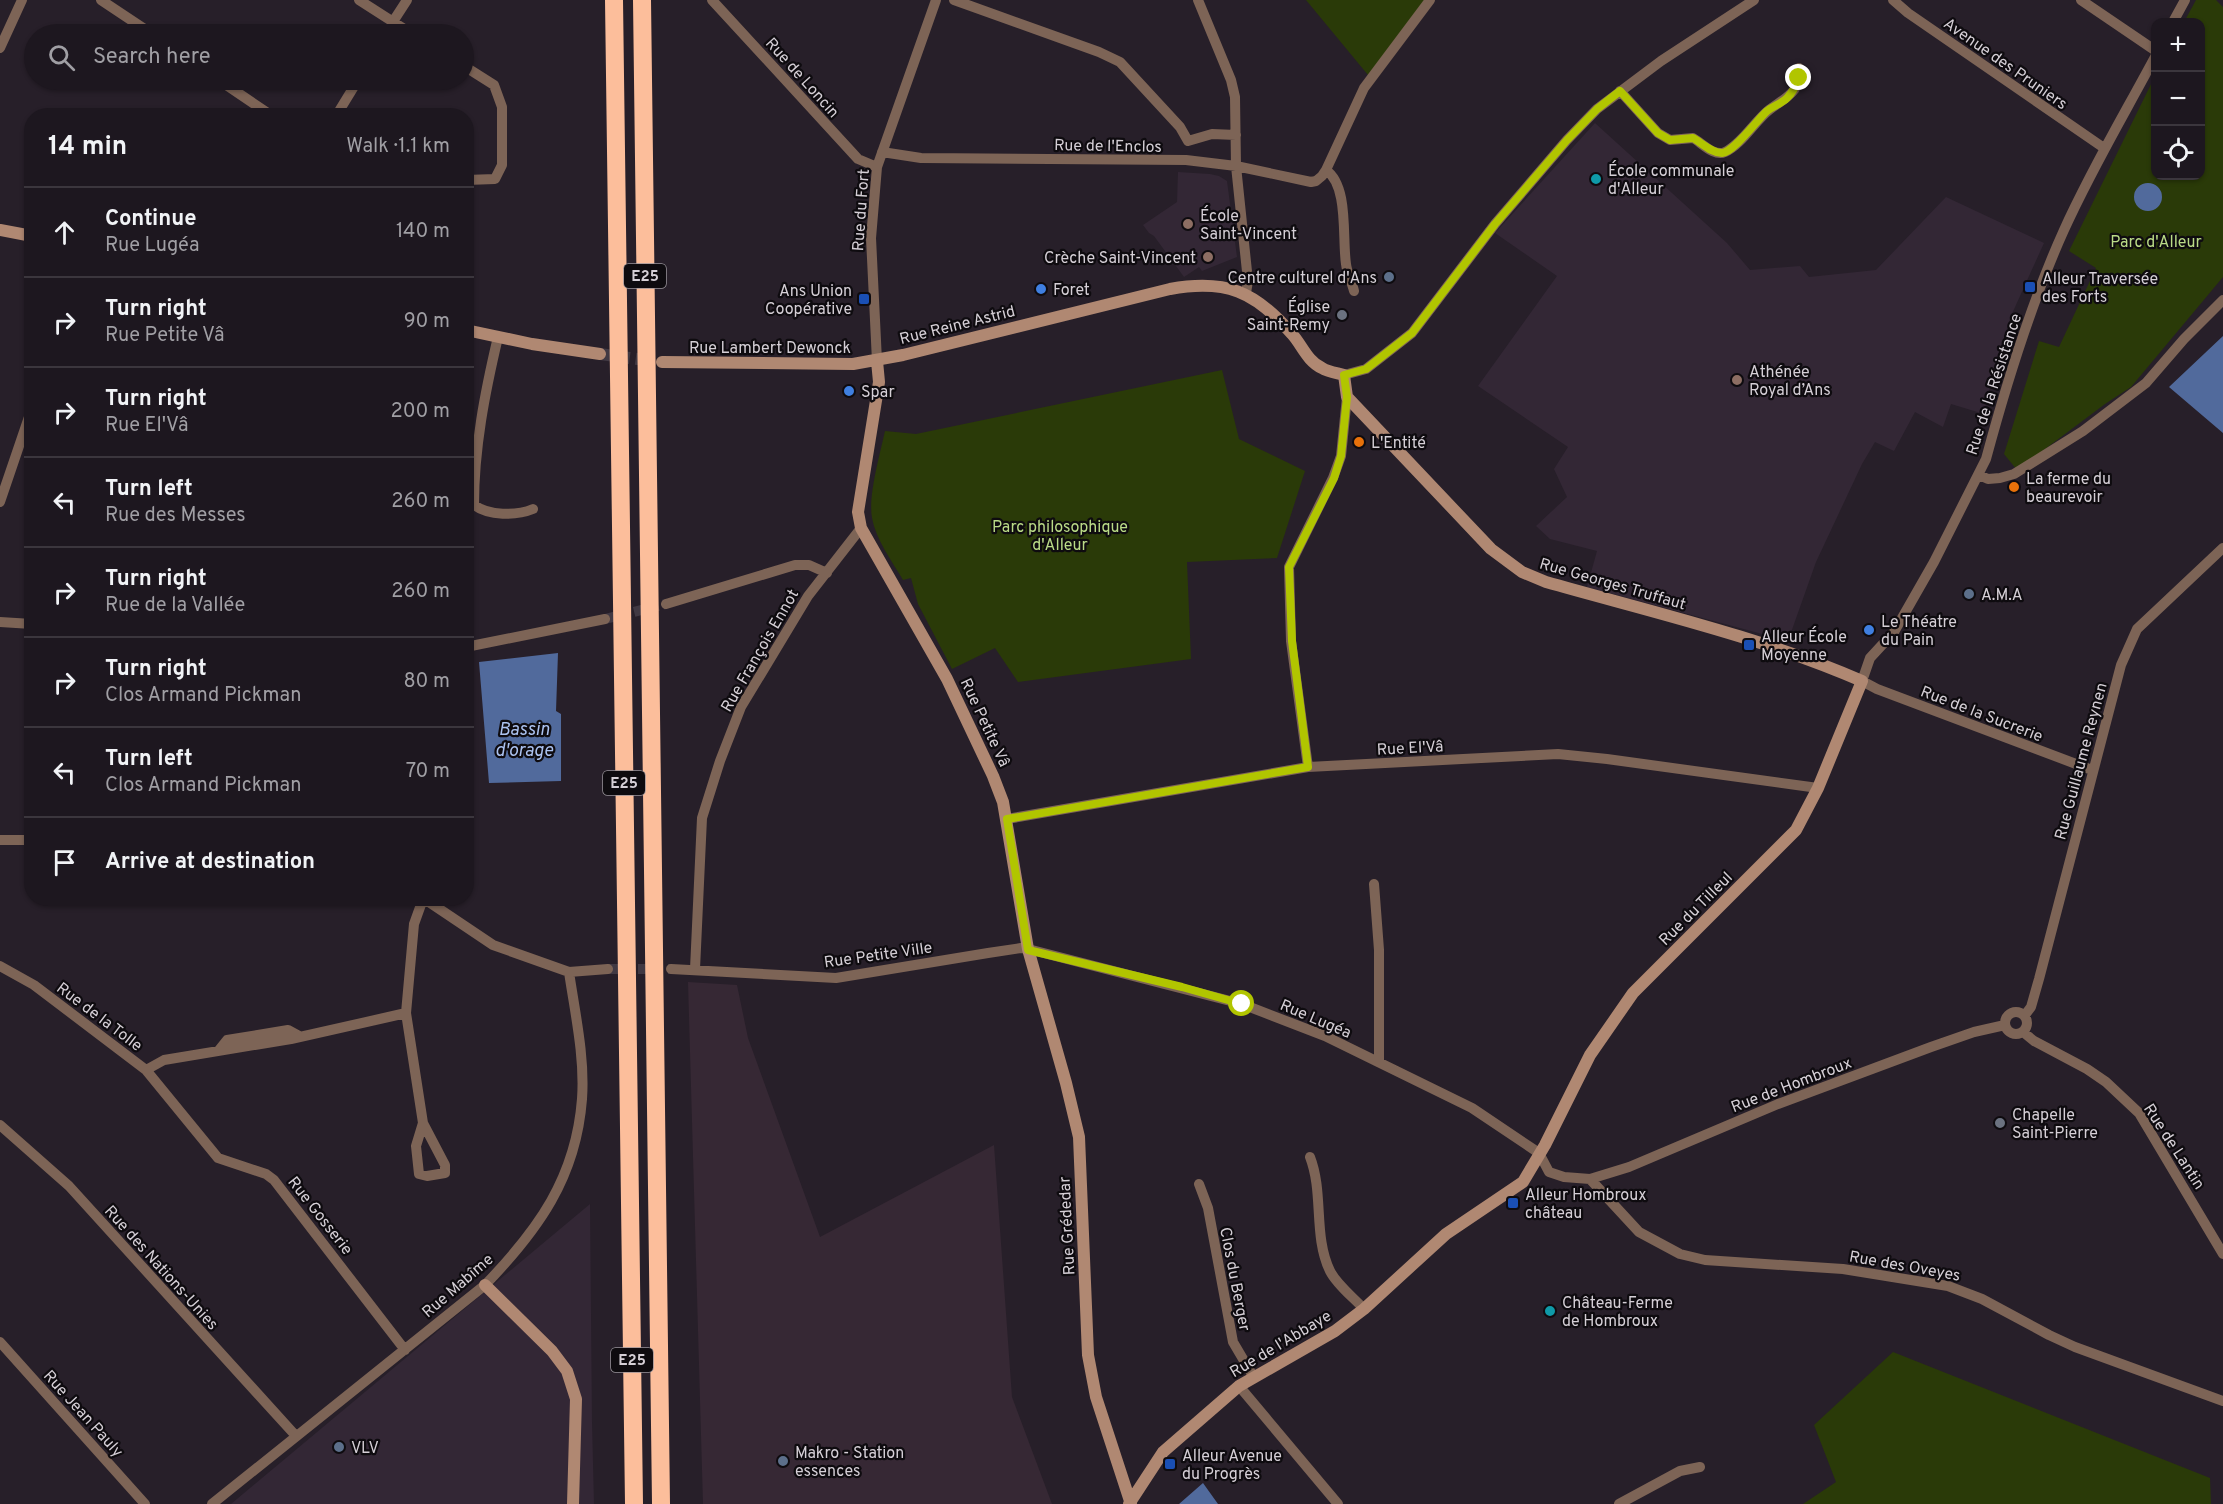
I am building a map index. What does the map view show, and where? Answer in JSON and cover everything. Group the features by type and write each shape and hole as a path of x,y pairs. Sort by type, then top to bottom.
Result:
{"highway":[{"name":"E25","path":"614,0 634,1504"},
{"name":"E25","path":"642,0 661,1504"},
{"path":"658,1280 666,1307 671,1504"}],"street":[{"path":"0,48 22,0"},
{"path":"101,0 137,24"},
{"path":"359,0 395,24"},
{"path":"392,22 407,0"},
{"name":"Rue de Loncin","path":"712,0 858,159 877,167"},
{"name":"Rue du Fort","path":"877,361 871,238 877,167 936,0"},
{"path":"954,0 1099,52 1120,62 1180,127 1188,141 1185,160"},
{"path":"1198,0 1231,80 1235,97 1236,166 1248,281 1246,293"},
{"path":"1354,291 1347,267 1339,189 1332,174 1326,170 1364,88 1430,0"},
{"path":"1308,767 1292,641 1289,567 1334,478 1341,456 1347,397 1344,375 1366,369 1412,333 1495,224 1567,140 1597,109 1661,61 1754,0"},
{"name":"Avenue des Pruniers","path":"1893,0 2104,148"},
{"path":"2081,0 2151,49"},
{"path":"2175,18 2185,0"},
{"name":"Rue de la Résistance","path":"1862,681 1870,658 1894,632 1929,572 1979,475 2025,328 2064,230 2104,148 2151,62"},
{"path":"1620,91 1658,133 1670,140 1693,138 1711,151 1721,153 1726,152 1768,110 1785,100 1796,88 1799,68"},
{"path":"474,72 494,85 502,107 502,165 495,179 474,180"},
{"path":"234,90 260,108"},
{"path":"341,108 352,90"},
{"path":"1188,141 1212,134 1236,135"},
{"name":"Rue de l'Enclos","path":"882,152 921,158 1185,160 1236,166 1311,182 1316,181 1326,170"},
{"path":"0,230 24,234"},
{"name":"Rue Reine Astrid","path":"877,361 1178,287 1215,285 1246,293 1276,316 1294,336 1306,356 1321,368 1344,375"},
{"path":"1979,475 1988,479 2014,474 2083,431 2146,383 2184,339 2223,300"},
{"path":"474,332 600,354"},
{"path":"498,337 479,429 474,505 481,510 497,513 523,513 533,509"},
{"path":"861,528 858,512 879,382 877,361"},
{"name":"Rue Lambert Dewonck","path":"662,362 853,364 877,361"},
{"name":"Rue Georges Truffaut","path":"1347,397 1491,549 1522,572 1546,582 1765,644 1816,661 1862,681"},
{"path":"0,501 24,431"},
{"name":"Rue François Ennot","path":"695,969 702,818 720,761 741,707 808,596 861,528"},
{"name":"Rue Petite Vâ","path":"861,528 947,679 993,776 1007,819 1028,950"},
{"name":"Rue Guillaume Reynen","path":"2025,1015 2031,1007 2039,980 2121,665 2137,629 2223,548"},
{"path":"666,604 795,565 809,565 827,573"},
{"path":"474,645 605,619"},
{"path":"0,622 24,624"},
{"name":"Rue de la Sucrerie","path":"1862,681 1877,689 2092,770"},
{"name":"Rue du Tilleul","path":"1539,1154 1590,1055 1633,993 1796,830 1818,788 1862,681"},
{"name":"Rue El'Vâ","path":"1007,819 1308,767 1558,754 1818,788"},
{"path":"0,840 24,840"},
{"path":"1374,884 1379,950 1379,1062"},
{"path":"420,906 414,924 406,1013 423,1123 446,1166 444,1173 427,1176 419,1174 416,1146 423,1123"},
{"path":"434,906 493,945 569,972 608,969"},
{"name":"Rue Petite Ville","path":"671,969 836,978 1021,948 1028,950"},
{"name":"Rue Lugéa","path":"1028,950 1182,987 1242,1004 1325,1036 1472,1108 1539,1154 1549,1172 1564,1177 1590,1179"},
{"name":"Rue Grédedar","path":"1028,950 1066,1083 1078,1137 1088,1355 1096,1397 1130,1504"},
{"name":"Rue de la Tolle","path":"0,966 34,985 146,1070 164,1060 299,1036 406,1013"},
{"name":"Rue Mabîme","path":"212,1504 484,1285 503,1266 552,1204 574,1152 582,1098 581,1060 569,972"},
{"path":"2019,1012 2025,1015 2027,1026 2023,1032 2013,1034 2009,1032 2006,1019 2011,1013 2019,1012"},
{"name":"Rue de Hombroux","path":"1590,1179 1629,1167 1810,1091 1948,1041 2006,1025"},
{"name":"Rue de Lantin","path":"2023,1032 2034,1041 2087,1069 2106,1082 2139,1113 2223,1254"},
{"name":"Rue Gosserie","path":"146,1070 218,1158 266,1174 274,1180 405,1350"},
{"name":"Rue des Nations-Unies","path":"0,1125 69,1186 296,1436"},
{"name":"Rue de l'Abbaye","path":"1130,1504 1163,1452 1239,1386 1335,1331 1364,1309 1446,1234 1523,1182 1539,1154"},
{"path":"1310,1157 1316,1172 1324,1255 1331,1273 1364,1309"},
{"name":"Rue des Oveyes","path":"1590,1179 1639,1232 1680,1254 1706,1260 1843,1269 1948,1286 1970,1293 2068,1344 2223,1401"},
{"name":"Clos du Berger","path":"1199,1184 1208,1209 1233,1342 1253,1376"},
{"path":"484,1285 552,1351 567,1371 576,1399 573,1504"},
{"name":"Rue Jean Pauly","path":"0,1342 145,1504"},
{"path":"1239,1386 1338,1504"},
{"path":"1619,1504 1680,1471 1700,1467"}],"shaded area":[{"name":"Athénée Royal d’Ans","path":"1595,123 1727,243 1750,270 1800,266 1809,277 1876,270 1946,197 2044,243 2011,316 1993,373 1984,414 1951,404 1943,427 1915,412 1894,451 1875,442 1862,464 1816,562 1788,641 1587,587 1597,551 1550,539 1536,526 1567,497 1554,469 1568,447 1478,386 1557,276 1495,233"},
{"name":"École Saint-Vincent","path":"1178,172 1210,174 1227,181 1237,257 1202,271 1199,267 1184,277 1154,236 1143,225 1177,202"},
{"path":"688,982 737,985 748,1038 820,1237 994,1145 1012,1397 1052,1504 703,1504"},
{"path":"590,1204 594,1504 231,1504"}],"green space":[{"path":"1306,0 1429,0 1368,75"},
{"name":"Parc d'Alleur","path":"2196,0 2216,0 2223,7 2223,277 2131,387 2017,470 2004,454 2039,341 2059,347 2096,268 2069,251 2151,84 2151,180 2205,180 2205,18 2186,18"},
{"name":"Parc philosophique d'Alleur","path":"1222,370 1239,439 1305,471 1277,558 1187,562 1191,659 1018,682 995,648 952,669 918,604 911,578 903,580 874,526 872,498 885,431 916,434"},
{"path":"1893,1352 2210,1478 2211,1504 1803,1504 1836,1482 1814,1425"}],"water":[{"path":"2148,183 2158,187 2162,197 2158,207 2148,211 2138,207 2134,197 2138,187"},
{"path":"2223,336 2223,433 2169,387"},
{"name":"Bassin d'orage","path":"558,653 556,711 561,714 561,781 489,783 479,662"},
{"path":"1203,1483 1218,1504 1179,1504"}],"tunnel":[{"path":"600,354 652,361"},
{"path":"605,619 666,604"},
{"path":"608,969 671,969"}],"place":[{"name":"École communale d'Alleur","path":"1596,179"},
{"name":"École Saint-Vincent","path":"1188,224"},
{"name":"Crèche Saint-Vincent","path":"1208,257"},
{"name":"Centre culturel d'Ans","path":"1389,277"},
{"name":"Alleur Traversée des Forts","path":"2030,287"},
{"name":"Foret","path":"1041,289"},
{"name":"Ans Union Coopérative","path":"864,299"},
{"name":"Église Saint-Remy","path":"1342,315"},
{"name":"Athénée Royal d’Ans","path":"1737,380"},
{"name":"Spar","path":"849,391"},
{"name":"L'Entité","path":"1359,442"},
{"name":"La ferme du beaurevoir","path":"2014,487"},
{"name":"A.M.A","path":"1969,594"},
{"name":"Le Théatre du Pain","path":"1869,630"},
{"name":"Alleur École Moyenne","path":"1749,645"},
{"name":"Chapelle Saint-Pierre","path":"2000,1123"},
{"name":"Alleur Hombroux château","path":"1513,1203"},
{"name":"Château-Ferme de Hombroux","path":"1550,1311"},
{"name":"VLV","path":"339,1447"},
{"name":"Makro - Station essences","path":"783,1461"},
{"name":"Alleur Avenue du Progrès","path":"1170,1464"}],"route":[{"path":"1242,1004 1182,987 1028,950 1007,819 1308,767 1292,641 1289,567 1334,478 1341,456 1347,397 1344,375 1366,369 1392,351 1412,333 1495,224 1567,140 1597,109 1620,91 1658,133 1670,140 1693,138 1711,151 1721,153 1726,152 1768,110 1785,100 1796,88 1799,78"}]}
